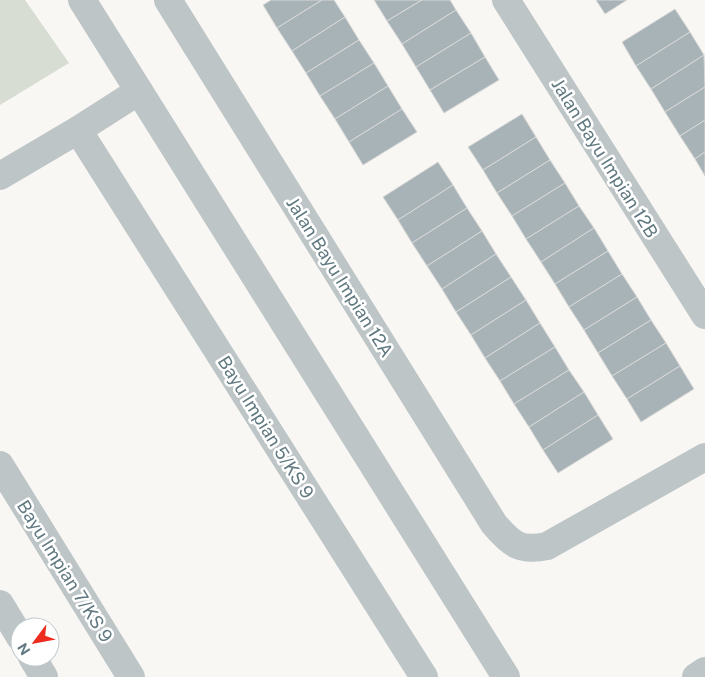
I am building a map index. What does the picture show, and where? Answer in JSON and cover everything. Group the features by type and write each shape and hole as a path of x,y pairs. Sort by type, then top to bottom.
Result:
{"street":[{"path":"82,0 506,677"},
{"name":"Jalan Bayu Impian 12A","path":"168,0 494,524 508,540 520,546 533,549 547,546 705,457"},
{"name":"Jalan Bayu Impian 12B","path":"506,0 705,315"},
{"path":"0,176 139,91"},
{"name":"Bayu Impian 5/KS 9","path":"78,130 424,677"},
{"name":"Bayu Impian 7/KS 9","path":"0,465 131,677"},
{"path":"0,604 10,620"},
{"path":"696,677 705,671"}],"shaded area":[{"path":"0,0 25,0 69,63 0,105"}],"building":[{"path":"271,0 322,0 277,28 263,5"},
{"path":"322,0 334,0 345,17 292,51 277,28"},
{"path":"374,0 422,0 387,21"},
{"path":"422,0 450,0 456,10 402,44 387,21"},
{"path":"596,0 627,0 605,14"},
{"path":"675,9 690,32 636,66 622,42"},
{"path":"456,10 471,33 416,67 402,44"},
{"path":"345,17 359,40 306,73 292,51"},
{"path":"690,32 704,55 651,89 636,66"},
{"path":"471,33 485,57 430,90 416,67"},
{"path":"359,40 374,63 320,96 306,73"},
{"path":"704,55 705,87 665,112 651,89"},
{"path":"485,57 499,80 444,113 430,90"},
{"path":"374,63 388,86 335,119 320,96"},
{"path":"388,86 402,109 349,142 335,119"},
{"path":"705,87 705,120 680,136 665,112"},
{"path":"402,109 417,132 363,165 349,142"},
{"path":"522,114 536,137 483,170 468,147"},
{"path":"705,120 705,152 695,159 680,136"},
{"path":"536,137 550,160 497,193 483,170"},
{"path":"705,152 705,176 695,159"},
{"path":"550,160 565,183 512,216 497,193"},
{"path":"438,162 453,185 398,220 383,197"},
{"path":"565,183 579,206 526,239 512,216"},
{"path":"453,185 467,208 412,243 398,220"},
{"path":"579,206 594,228 541,262 526,239"},
{"path":"467,208 482,231 427,266 412,243"},
{"path":"594,228 608,251 555,284 541,262"},
{"path":"482,231 496,254 442,289 427,266"},
{"path":"608,251 622,274 569,307 555,284"},
{"path":"496,254 511,277 456,312 442,289"},
{"path":"622,274 637,297 584,330 569,307"},
{"path":"511,277 526,300 471,335 456,312"},
{"path":"637,297 651,320 598,353 584,330"},
{"path":"526,300 540,323 485,358 471,335"},
{"path":"651,320 666,343 612,376 598,353"},
{"path":"540,323 555,347 500,381 485,358"},
{"path":"666,343 680,366 627,399 612,376"},
{"path":"555,347 569,370 514,404 500,381"},
{"path":"680,366 694,389 641,422 627,399"},
{"path":"569,370 584,392 529,427 514,404"},
{"path":"584,392 598,415 543,450 529,427"},
{"path":"598,415 613,439 558,473 543,450"}]}
